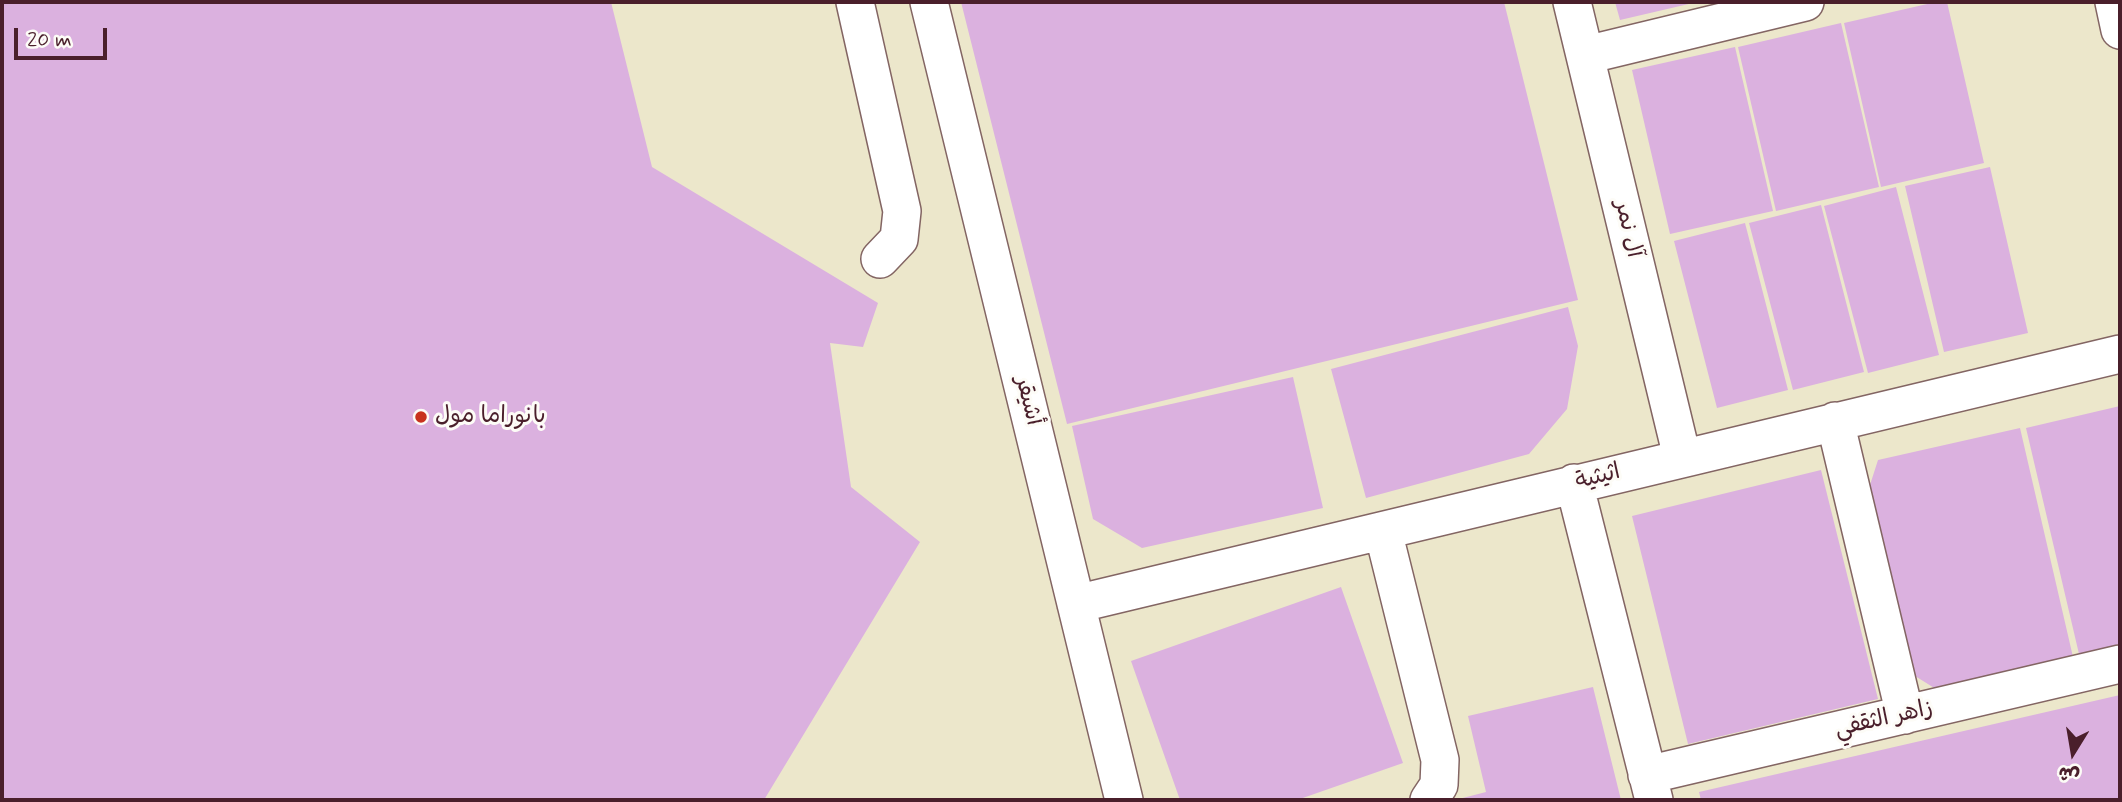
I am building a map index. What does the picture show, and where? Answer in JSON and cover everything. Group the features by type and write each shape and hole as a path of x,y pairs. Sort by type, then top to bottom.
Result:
{"street":[{"path":"855,2 902,211 900,239 880,259"},
{"name":"أشيقر","path":"929,2 1124,800"},
{"name":"آل نمر","path":"1572,2 1682,457"},
{"path":"1586,55 1805,2"},
{"path":"2113,2 2120,30"},
{"name":"اثيثية","path":"1076,604 2120,354"},
{"path":"1835,421 1905,715"},
{"path":"1574,483 1650,788"},
{"path":"1382,531 1440,760 1438,785 1429,800"},
{"name":"زاهر الثقفي","path":"1650,788 1905,715 2120,664"}],"building":[{"name":"بانوراما مول","path":"2,2 611,2 652,167 878,303 863,347 830,343 851,487 920,542 764,800 2,800"},
{"path":"961,2 1504,2 1578,300 1067,424"},
{"path":"1615,2 1692,2 1693,3 1620,20"},
{"path":"1936,2 1947,2 1984,163 1881,187 1844,23"},
{"path":"1841,23 1879,187 1776,211 1738,47"},
{"path":"1735,47 1773,211 1670,234 1632,70"},
{"path":"1990,167 2028,333 1944,352 1905,186"},
{"path":"1896,187 1939,355 1868,373 1824,206"},
{"path":"1821,205 1864,372 1793,390 1749,223"},
{"path":"1745,223 1788,390 1717,408 1674,241"},
{"path":"1568,307 1578,346 1567,409 1529,454 1366,498 1331,369"},
{"path":"1293,377 1323,508 1142,548 1093,519 1072,426"},
{"path":"2120,406 2120,644 2079,654 2026,428"},
{"path":"2020,428 2073,657 1936,689 1915,676 1870,485 1878,460"},
{"path":"1821,470 1878,699 1688,744 1632,516"},
{"path":"1341,587 1403,763 1297,800 1180,800 1131,661"},
{"path":"1593,687 1621,800 1455,800 1486,792 1468,716"},
{"path":"2120,695 2120,800 1701,800 1699,792"}],"place":[{"name":"بانوراما مول","path":"421,417"}]}
